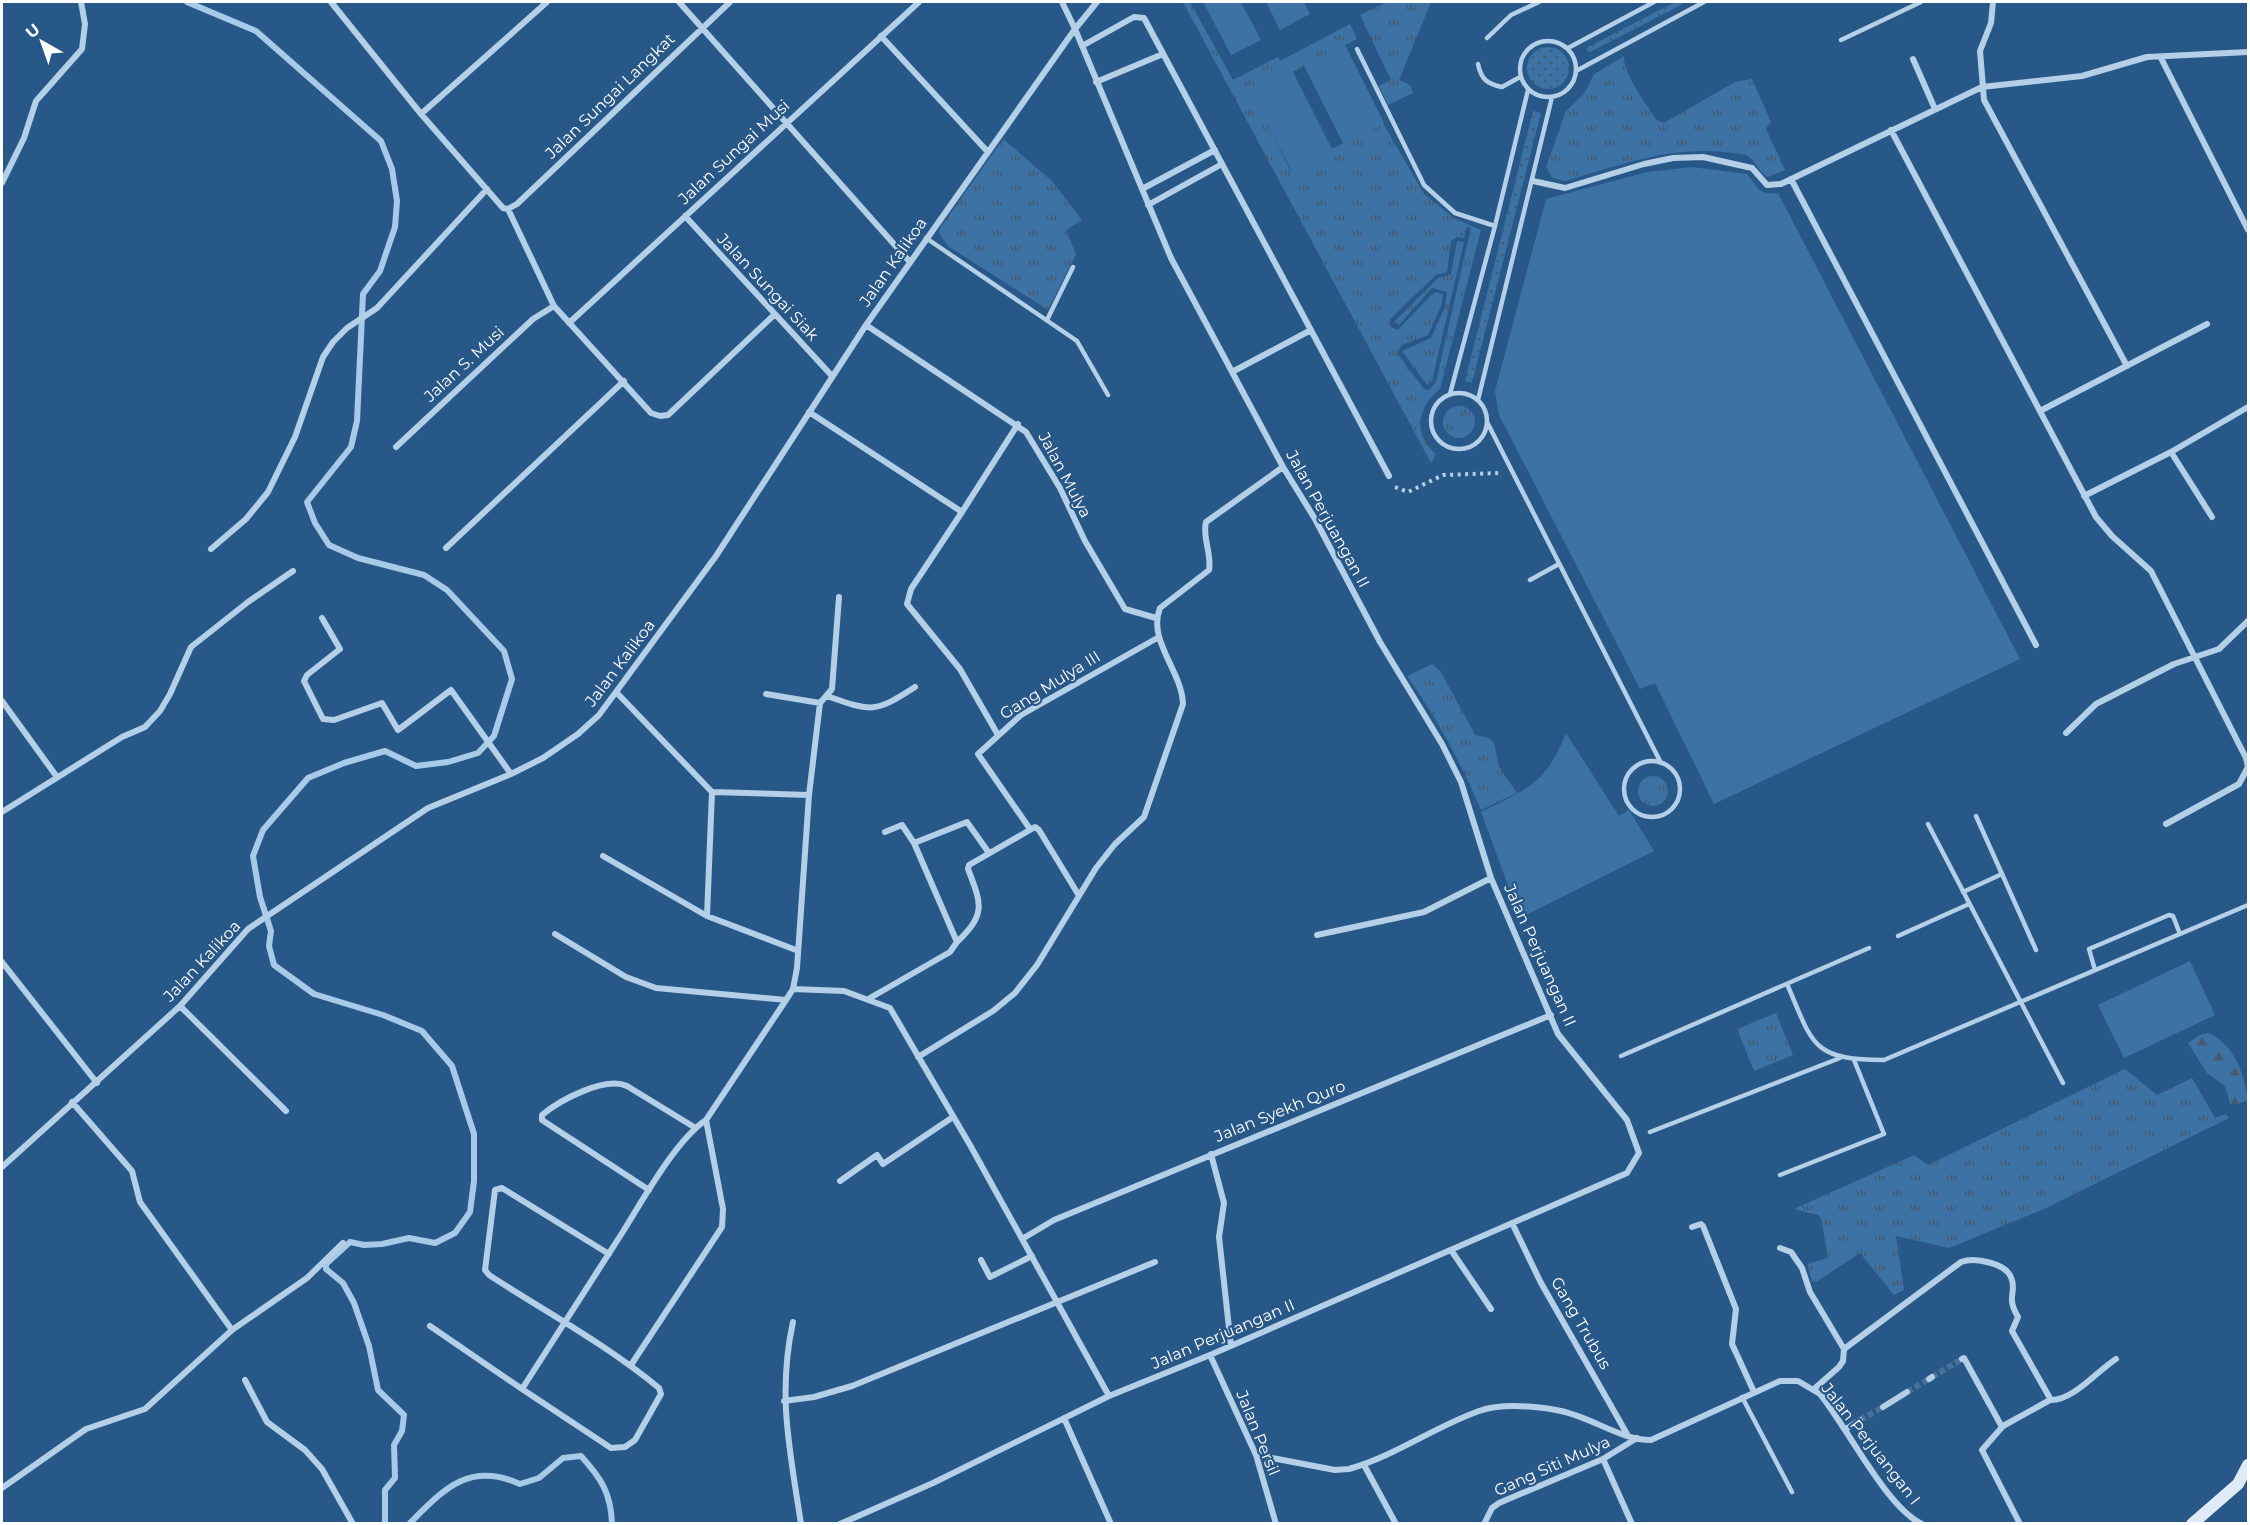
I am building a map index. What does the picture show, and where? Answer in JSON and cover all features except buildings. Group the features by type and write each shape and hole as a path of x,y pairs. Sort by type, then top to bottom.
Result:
{"street":[{"path":"2,183 24,138 36,101 82,49 85,24 81,2"},
{"path":"331,2 421,114 503,208 508,209 554,306 651,413 660,416 668,415 775,314"},
{"path":"421,114 547,2"},
{"path":"679,2 909,261"},
{"name":"Jalan Sungai Langkat","path":"508,209 517,204 701,26 730,2"},
{"name":"Jalan Sungai Musi","path":"569,323 919,2"},
{"path":"1062,2 1075,30"},
{"name":"Jalan Kalikoa","path":"2,1167 180,1006 248,929 428,808 511,774 552,753 578,734 617,693 716,556 909,261 1097,2"},
{"path":"1994,2 1991,23 1980,51 1984,100 2127,366"},
{"path":"1082,46 1134,16 1144,18 1389,476"},
{"name":"Jalan Perjuangan II","path":"840,1524 933,1483 1109,1396 1231,1346 1627,1173 1639,1153 1627,1120 1564,1042 1491,878 1461,782 1442,744 1380,642 1172,258 1075,30"},
{"path":"882,36 987,151"},
{"path":"1533,181 1566,188 1644,164 1674,158 1703,157 1752,168 1767,185 1782,184 1982,87 2082,76 2147,57 2248,52"},
{"path":"1096,82 1163,54"},
{"path":"2161,58 2245,216 2248,230"},
{"path":"1913,59 1935,109"},
{"path":"1891,130 2096,517 2112,536 2151,571 2248,767 2239,784 2166,824"},
{"path":"1142,189 1215,150"},
{"path":"1148,205 1222,164"},
{"path":"1791,179 2036,645"},
{"path":"210,549 246,519 268,492 295,437 324,357 347,328 377,309 487,189"},
{"name":"Jalan Sungai Siak","path":"685,216 832,376"},
{"name":"Jalan S. Musi","path":"396,447 533,319 554,306"},
{"path":"2040,411 2206,324"},
{"name":"Jalan Mulya","path":"866,325 1026,432 1060,488 1085,541 1125,609 1156,618"},
{"path":"1232,372 1311,330"},
{"path":"446,548 624,381"},
{"path":"2085,496 2171,452 2248,407"},
{"path":"809,412 962,512"},
{"path":"998,735 960,669 907,604 907,594 1017,424"},
{"path":"2171,452 2211,517"},
{"path":"918,1057 993,1011 1014,993 1037,966 1078,894 1115,844 1144,818 1183,704 1183,691 1160,637 1156,618 1160,608 1169,598 1209,570 1211,562 1204,529 1206,522 1283,466"},
{"path":"2,812 122,737 145,727 160,711 170,694 191,647 248,602 293,572"},
{"path":"522,1389 649,1190 694,1127 706,1119 793,989 809,795 820,703 832,689 839,597"},
{"path":"322,618 340,649 307,675 304,685 323,719 334,720 382,703 398,730 451,690 479,733 511,774"},
{"path":"2066,733 2096,704 2174,664 2219,649 2248,621"},
{"name":"Gang Mulya III","path":"1030,829 978,754 1021,715 1160,637"},
{"path":"827,696 872,709 891,702 915,687"},
{"path":"617,693 712,792 809,795"},
{"path":"766,694 820,703"},
{"path":"2,701 57,777"},
{"path":"707,916 712,792"},
{"path":"914,843 967,822 989,853"},
{"path":"885,832 902,825 914,843 957,942"},
{"path":"870,998 950,952 974,926 980,911 980,900 968,869 969,864 1030,829 1035,827 1039,830 1078,894"},
{"path":"603,856 707,916 796,950"},
{"path":"1317,935 1424,912 1491,878"},
{"path":"555,934 626,977 656,988 786,1000"},
{"path":"2,962 97,1083"},
{"path":"793,989 844,991 870,998 890,1008 1109,1396"},
{"path":"180,1006 286,1112"},
{"name":"Jalan Syekh Quro","path":"1022,1239 1054,1220 1551,1015"},
{"path":"649,1190 542,1120 542,1114 582,1091 617,1083 627,1086 694,1127"},
{"path":"72,1102 132,1171 140,1202 232,1330"},
{"path":"840,1181 877,1155 883,1164 953,1116"},
{"path":"631,1365 722,1227 723,1209 706,1119"},
{"path":"1210,1154 1224,1203 1219,1237 1231,1346"},
{"path":"430,1326 611,1448 625,1447 635,1440 661,1394 659,1388 631,1365 484,1270 495,1190 502,1188 609,1254"},
{"name":"Gang Trubus","path":"1512,1223 1541,1283 1628,1435"},
{"path":"1692,1227 1701,1224 1703,1226 1736,1309 1732,1344 1754,1392"},
{"path":"2,1488 86,1429 145,1409 232,1330 307,1278 343,1243"},
{"path":"1780,1248 1791,1252 1802,1268 1810,1292 1844,1349 1843,1361 1839,1367 1814,1389"},
{"path":"1451,1250 1491,1309"},
{"path":"981,1260 990,1277 1032,1256"},
{"path":"1844,1349 1961,1262 1979,1259 2004,1270 2011,1276 2013,1281 2010,1303 2018,1317 2012,1331 2051,1400"},
{"path":"784,1401 814,1397 852,1386 1155,1262"},
{"path":"793,1322 785,1370 784,1401 801,1524"},
{"name":"Jalan Persil","path":"1210,1355 1256,1455 1276,1524"},
{"path":"1962,1359 1964,1358 1982,1386 2002,1427"},
{"path":"2020,1524 1982,1453 2002,1427 2051,1400 2071,1392 2116,1359"},
{"name":"Jalan Perjuangan I","path":"1256,1455 1335,1470 1364,1465 1480,1411 1507,1407 1557,1410 1580,1415 1637,1438 1657,1439 1742,1397 1789,1379 1814,1389 1846,1429 1887,1491 1916,1523"},
{"path":"245,1380 267,1422 305,1450 322,1469 353,1524"},
{"path":"1883,1407 1907,1392"},
{"path":"1064,1419 1111,1524"},
{"path":"1846,1429 1860,1420"},
{"name":"Gang Siti Mulya","path":"1484,1524 1492,1508 1499,1503 1603,1459 1637,1438"},
{"path":"1603,1459 1632,1524"},
{"path":"1364,1465 1396,1524"},
{"path":"2192,1524 2238,1484 2248,1465"}],"lane":[{"path":"1487,38 1511,15 1539,2"},
{"path":"1568,48 1654,2"},
{"path":"1576,71 1704,2"},
{"path":"1841,40 1921,2"},
{"path":"1552,40 1568,48 1576,63 1576,71 1568,88 1552,97 1543,97 1528,90 1521,77 1519,65 1522,57 1534,43 1552,40"},
{"path":"1357,49 1424,185 1455,213 1495,226"},
{"path":"1478,64 1483,80 1490,85 1502,87 1521,77"},
{"path":"1487,422 1483,437 1467,448 1457,450 1439,442 1430,425 1434,406 1450,394 1495,226 1528,90"},
{"path":"1478,400 1552,97"},
{"path":"926,238 1077,341 1108,395"},
{"path":"1047,320 1073,267"},
{"path":"1450,394 1470,395 1484,408 1487,422 1661,763 1670,768 1677,777 1680,788 1678,799 1664,815 1643,816 1633,810 1627,801 1625,780 1640,764 1661,763"},
{"path":"1530,579 1559,564"},
{"path":"1976,816 2036,950"},
{"path":"1928,824 2063,1083"},
{"path":"1963,892 2002,874"},
{"path":"1898,936 1969,904"},
{"path":"1787,984 1812,1042 1821,1050 1840,1058 1884,1060 2248,905"},
{"path":"2095,970 2089,949 2169,915 2172,916 2180,934"},
{"path":"1621,1056 1869,948"},
{"path":"1650,1132 1840,1058"},
{"path":"1780,1175 1884,1134 1854,1060"},
{"path":"1742,1397 1792,1492"}],"path":[{"path":"1395,487 1408,492 1443,475 1513,473"}],"green space":[{"path":"1183,2 1190,2 1233,80 1278,57 1280,61 1350,24 1357,39 1252,93 1290,170 1383,123 1424,194 1454,218 1481,230 1440,389 1426,404 1420,421 1423,438 1436,454 1431,463","holes":["1467,227 1471,228 1436,382 1429,390 1424,389 1397,353 1402,345 1428,335 1441,306 1443,294 1434,292 1398,330 1391,327 1390,319 1436,275 1447,272 1451,241 1457,237 1464,238"]},
{"path":"1203,2 1241,2 1261,40 1231,55"},
{"path":"1266,2 1304,2 1310,14 1280,30"},
{"path":"1387,2 1431,2 1399,80 1410,85 1413,93 1388,105 1379,86 1391,80 1360,15"},
{"path":"1675,2 1687,2 1590,52 1586,51 1588,47"},
{"path":"1345,45 1384,123 1343,143 1304,66"},
{"path":"1548,47 1563,53 1569,68 1563,83 1548,89 1533,83 1527,68 1533,53"},
{"path":"1624,56 1624,63 1636,89 1658,121 1664,123 1735,82 1752,79 1771,122 1766,129 1785,170 1768,177 1746,155 1703,151 1643,159 1565,181 1552,178 1546,167 1566,111 1584,94 1594,74"},
{"path":"1293,72 1332,149 1291,170 1251,93"},
{"path":"1533,111 1541,113 1472,383 1465,381"},
{"path":"1003,139 1052,181 1082,220 1066,230 1076,254 1048,310 948,246 939,233 940,228"},
{"path":"1692,167 1747,174 1763,192 1778,193 2020,659 1714,804 1655,683 1640,689 1499,415 1495,391 1546,199 1647,172"},
{"path":"1457,241 1464,242 1432,381 1427,385 1402,351 1431,338 1445,307 1447,292 1432,288 1399,325 1394,322 1438,278 1451,274"},
{"path":"1459,406 1470,411 1475,422 1470,433 1459,438 1448,433 1443,422 1448,411"},
{"path":"1432,664 1441,672 1475,735 1489,738 1494,743 1499,767 1517,793 1481,810 1448,741 1407,676"},
{"path":"1566,733 1619,816 1629,810 1654,851 1520,918 1481,812 1534,783 1551,763"},
{"path":"1653,776 1664,780 1668,791 1664,802 1653,806 1642,802 1638,791 1642,780"},
{"path":"2190,961 2215,1015 2124,1058 2098,1005"},
{"path":"1776,1013 1793,1055 1754,1071 1737,1029"},
{"path":"2208,1033 2225,1044 2237,1061 2248,1100 2236,1105 2230,1104 2225,1086 2207,1073 2188,1043"},
{"path":"2125,1069 2157,1095 2192,1078 2215,1118 2226,1114 2229,1118 2044,1209 1949,1248 1896,1236 1904,1290 1894,1295 1860,1253 1816,1282 1812,1281 1807,1264 1828,1258 1821,1218 1818,1215 1794,1209 1914,1155 1928,1165"}],"waterway":[{"path":"187,2 256,31 381,141 392,169 397,201 395,227 380,271 363,294 357,421 351,447 307,502 315,523 329,545 358,558 424,575 447,590 504,651 512,679 494,736 478,753 448,762 416,766 385,751 344,763 308,778 263,830 253,856 260,897 271,931 269,946 274,965 314,994 383,1015 422,1031 452,1066 474,1134 474,1181 470,1212 455,1233 435,1243 409,1238 382,1244 364,1245 350,1242 326,1264 326,1269 343,1283 354,1303 369,1346 378,1390 404,1415 402,1431 394,1445 395,1478 385,1490 385,1524"},
{"path":"409,1524 434,1500 458,1482 472,1477 486,1476 520,1484 539,1478 563,1458 581,1456 604,1487 610,1503 612,1524"}],"tunnel":[{"path":"1932,1377 1962,1359"},
{"path":"1907,1392 1929,1379"},
{"path":"1860,1420 1883,1407"}]}
